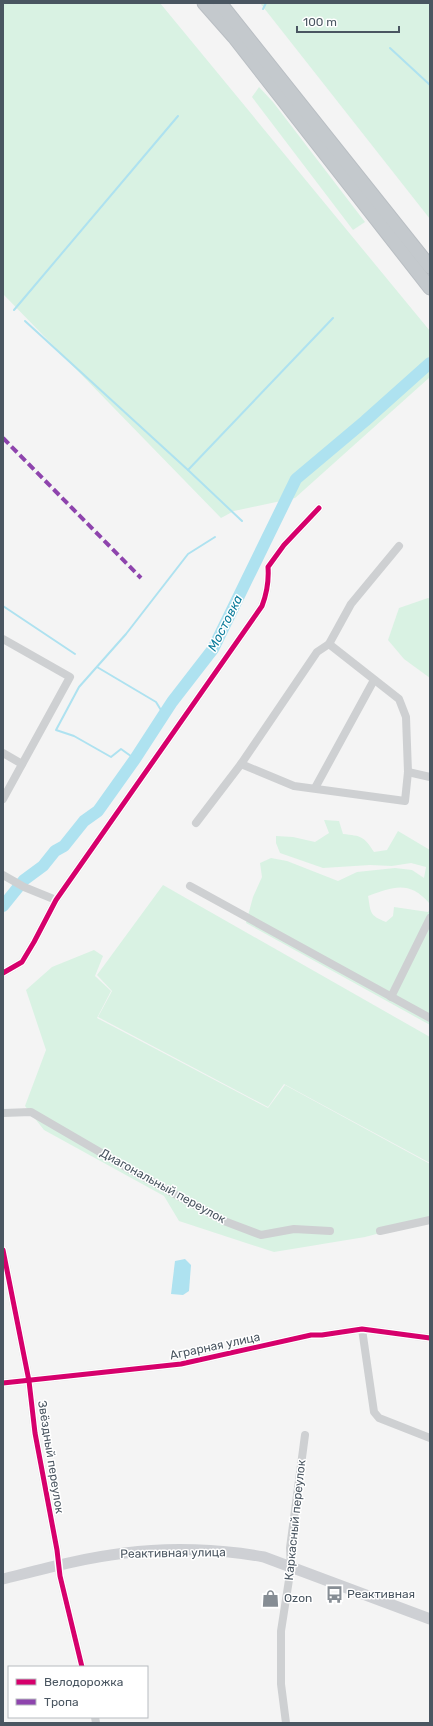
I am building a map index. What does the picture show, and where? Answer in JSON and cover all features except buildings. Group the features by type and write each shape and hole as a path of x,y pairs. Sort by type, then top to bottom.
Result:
{"highway":[{"path":"204,3 234,37 430,288"},
{"path":"220,3 430,267"}],"main road":[{"name":"Реактивная улица","path":"3,1579 58,1565 126,1552 196,1550 235,1552 264,1557 430,1619"}],"street":[{"path":"3,974 22,962 56,900 262,606 267,593 269,578 268,567 284,545 319,508"},
{"path":"196,824 241,764 317,652 329,644 351,604 399,546"},
{"path":"3,639 70,677 3,799"},
{"path":"241,764 294,786 405,802 408,772 406,717 399,699 329,644"},
{"path":"316,788 374,680"},
{"path":"3,753 22,764"},
{"path":"408,772 430,777"},
{"path":"3,875 24,887 56,900"},
{"path":"190,886 430,1018"},
{"path":"391,997 430,918"},
{"name":"Диагональный переулок","path":"3,1113 31,1112 129,1169 218,1217 261,1235 294,1229 330,1231"},
{"path":"380,1231 430,1220"},
{"name":"Звёздный переулок","path":"3,1250 29,1381 35,1433 57,1550 60,1576 82,1666"},
{"path":"362,1329 374,1412 379,1418 430,1438"},
{"name":"Аграрная улица","path":"3,1383 181,1364 311,1335 322,1335 362,1329 430,1338"},
{"name":"Каркасный переулок","path":"286,1723 282,1684 281,1631 291,1567 290,1548 305,1436"}],"green space":[{"path":"3,3 160,3 430,331 430,377 295,498 234,511 221,518 3,294"},
{"path":"260,3 430,3 430,219"},
{"path":"259,87 273,102 365,222 353,230 252,97"},
{"path":"428,598 430,599 430,678 404,659 388,640 399,608"},
{"path":"324,820 339,821 343,834 354,835 362,838 374,852 387,850 398,831 430,850 430,904 415,891 401,888 394,888 368,896 372,913 376,917 386,922 393,916 394,907 428,912 430,909 430,1025 246,923 253,897 262,877 260,863 271,858 287,861 338,881 357,872 395,868 412,870 424,878 426,867 411,863 392,866 370,865 323,868 280,853 276,843 276,836 293,837 315,842 329,833"},
{"path":"163,885 430,1037 430,1163 284,1084 268,1107 98,1017 112,991 97,975"},
{"path":"94,950 103,956 95,976 111,991 97,1018 268,1108 285,1085 430,1164 430,1220 365,1237 274,1252 179,1221 164,1196 44,1130 25,1106 46,1050 26,990 52,967"}],"water":[{"path":"185,1259 191,1265 189,1291 183,1295 171,1294 175,1261"}],"waterway":[{"path":"263,9 266,3"},
{"path":"390,48 430,85"},
{"path":"14,310 178,116"},
{"path":"242,521 188,470 333,318"},
{"path":"25,321 188,470"},
{"name":"Мостовка","path":"3,906 24,880 43,866 55,851 64,846 84,821 98,811 135,759 172,702 213,649 296,479 365,421 430,363"},
{"path":"135,759 121,749 111,757 74,736 56,730 79,687 126,634 188,554 215,537"},
{"path":"3,606 75,654"},
{"path":"97,667 156,702 164,715"}],"marked path":[{"path":"3,438 141,578"}],"cycle path":[{"path":"3,973 22,962 56,900 262,606 267,587 268,567 284,545 319,508"},
{"path":"3,1250 29,1381 35,1433 57,1550 60,1576 82,1666"},
{"path":"3,1383 181,1364 311,1335 322,1335 362,1329 430,1338"}],"place":[{"name":"Реактивная","path":"334,1594"},
{"name":"Ozon","path":"271,1598"}]}
